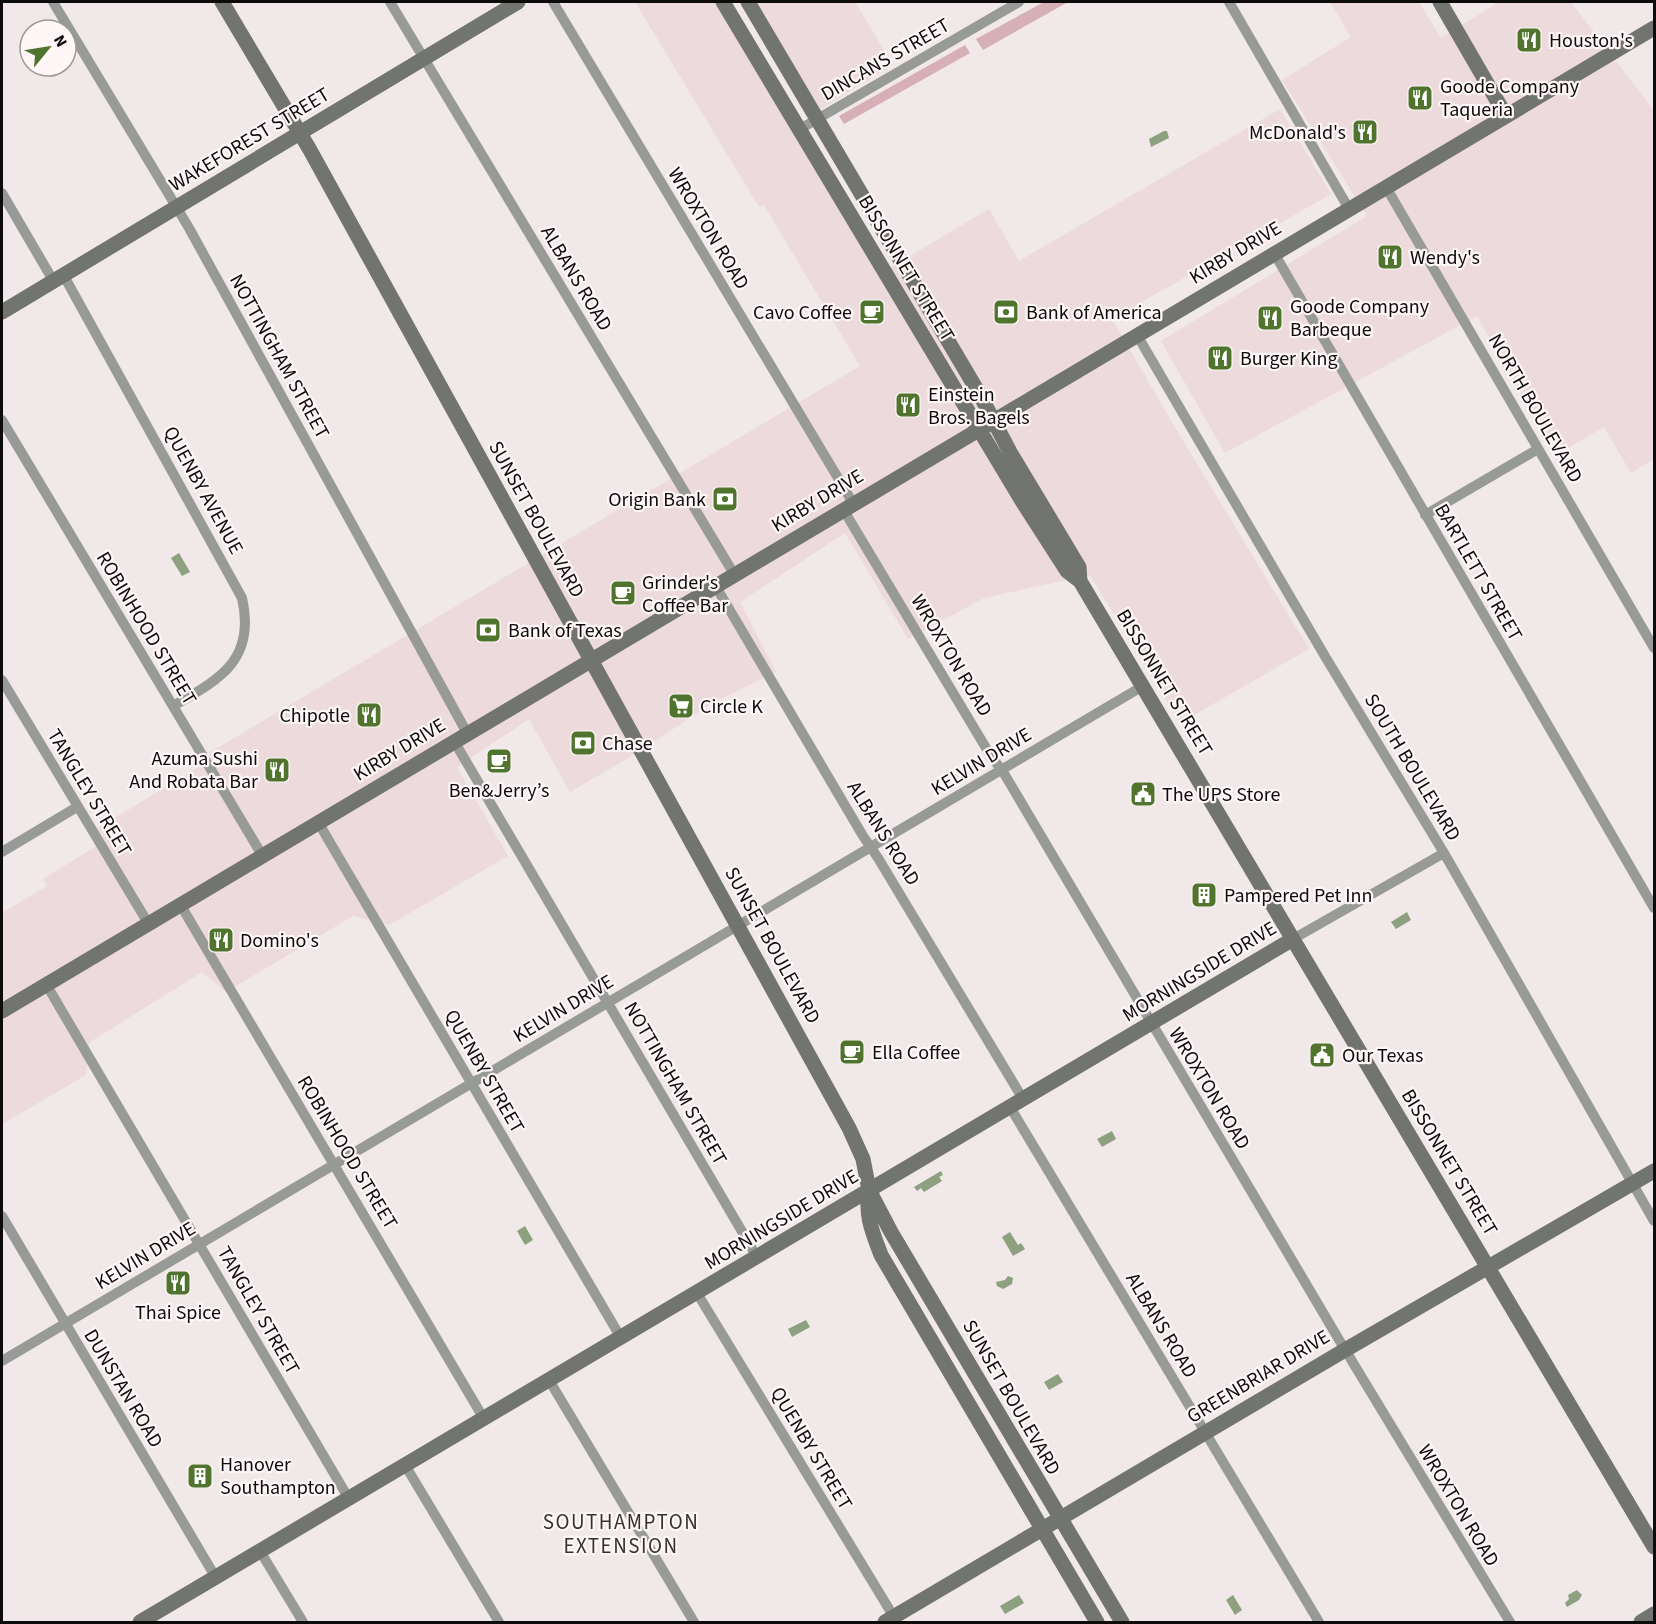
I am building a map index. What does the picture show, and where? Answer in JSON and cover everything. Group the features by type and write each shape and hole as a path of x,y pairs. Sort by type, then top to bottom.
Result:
{"main road":[{"name":"SUNSET BOULEVARD","path":"222,2 300,132 849,1128 863,1160 869,1190 891,1232 1122,1623"},
{"name":"WAKEFOREST STREET","path":"2,312 518,2"},
{"name":"BISSONNET STREET","path":"723,2 1023,501 1067,571 1080,581 1654,1548"},
{"name":"BISSONNET STREET","path":"748,2 1079,567 1080,581"},
{"path":"1440,2 1506,116"},
{"name":"KIRBY DRIVE","path":"2,1011 1654,28"},
{"path":"882,265 898,256"},
{"name":"MORNINGSIDE DRIVE","path":"140,1623 1293,939"},
{"name":"GREENBRIAR DRIVE","path":"892,1621 1059,1518 1654,1171"},
{"name":"SUNSET BOULEVARD","path":"869,1190 868,1219 880,1255 1097,1623"},
{"path":"1641,1623 1654,1614"}],"street":[{"name":"NOTTINGHAM STREET","path":"53,2 177,207 460,737 608,1003 757,1257"},
{"name":"ALBANS ROAD","path":"390,2 734,574"},
{"name":"WROXTON ROAD","path":"553,2 848,506 992,758 1002,770 1345,1350 1510,1623"},
{"name":"DINCANS STREET","path":"800,129 1019,2"},
{"path":"1229,2 1349,209"},
{"name":"NORTH BOULEVARD","path":"1386,187 1654,648"},
{"name":"QUENBY AVENUE","path":"2,193 59,279 242,598 245,628 238,655 220,678 173,706"},
{"name":"BARTLETT STREET","path":"1274,253 1654,908"},
{"name":"SOUTH BOULEVARD","path":"1137,335 1326,658 1444,853 1654,1221"},
{"name":"ROBINHOOD STREET","path":"2,420 262,855"},
{"path":"1425,515 1538,449"},
{"name":"ALBANS ROAD","path":"715,585 871,847 1205,1432 1319,1623"},
{"name":"TANGLEY STREET","path":"2,680 5,695 148,923"},
{"name":"KELVIN DRIVE","path":"2,1361 1143,686"},
{"path":"2,852 77,807"},
{"name":"QUENBY STREET","path":"318,822 621,1338"},
{"name":"MORNINGSIDE DRIVE","path":"1293,939 1444,853"},
{"name":"ROBINHOOD STREET","path":"180,904 484,1419"},
{"name":"TANGLEY STREET","path":"46,984 349,1499"},
{"name":"DUNSTAN ROAD","path":"2,1216 216,1578"},
{"name":"QUENBY STREET","path":"697,1293 892,1621"},
{"path":"549,1380 694,1623"},
{"path":"405,1465 499,1623"},
{"path":"260,1551 303,1623"}],"shaded area":[{"path":"635,2 717,2 880,274 989,209 1019,261 1280,109 1331,194 1112,319 1309,649 1180,723 1090,575 984,598 908,639 845,533 740,602 776,672 711,704 635,754 570,792 529,719 457,767 508,856 389,925 353,916 226,992 202,972 90,1042 86,1075 2,1124 2,913 47,886 43,879 105,841 98,828 212,759 209,753 860,366 764,205 759,207"},
{"path":"753,2 855,2 893,65 819,110"},
{"path":"1044,2 1068,2 983,50 976,39"},
{"path":"1330,2 1419,2 1441,38 1499,2 1571,2 1654,111 1654,459 1631,473 1604,427 1556,455 1477,316 1225,453 1161,341 1367,216 1282,80 1351,37"},
{"path":"965,45 970,53 844,124 839,116"},
{"path":"1167,131 1169,138 1151,147 1149,139"},
{"path":"179,553 190,572 182,576 171,558"},
{"path":"1407,912 1411,920 1396,929 1391,922"},
{"path":"1112,1131 1116,1139 1102,1147 1097,1139"},
{"path":"941,1171 943,1175 939,1177 942,1181 924,1192 921,1188 917,1191 914,1187"},
{"path":"525,1226 533,1240 525,1245 517,1231"},
{"path":"1010,1232 1018,1245 1021,1243 1025,1249 1013,1256 1002,1237"},
{"path":"1008,1276 1013,1278 1012,1284 1003,1289 997,1286 996,1282 1005,1280"},
{"path":"806,1320 810,1327 792,1337 788,1329"},
{"path":"1058,1374 1063,1382 1049,1390 1044,1382"},
{"path":"1577,1590 1582,1595 1579,1600 1567,1607 1565,1603 1569,1599 1568,1595"},
{"path":"1019,1595 1024,1603 1005,1614 1000,1606"},
{"path":"1233,1595 1242,1610 1235,1615 1226,1600"}],"place":[{"name":"Houston's","path":"1529,40"},
{"name":"Goode Company Taqueria","path":"1420,98"},
{"name":"McDonald's","path":"1365,132"},
{"name":"Wendy's","path":"1390,257"},
{"name":"Cavo Coffee","path":"872,312"},
{"name":"Bank of America","path":"1006,312"},
{"name":"Goode Company Barbeque","path":"1270,318"},
{"name":"Burger King","path":"1220,358"},
{"name":"Einstein Bros. Bagels","path":"908,405"},
{"name":"Origin Bank","path":"725,499"},
{"name":"Grinder's Coffee Bar","path":"623,593"},
{"name":"Bank of Texas","path":"488,630"},
{"name":"Circle K","path":"681,706"},
{"name":"Chipotle","path":"369,715"},
{"name":"Chase","path":"583,743"},
{"name":"Ben&Jerry’s","path":"499,761"},
{"name":"Azuma Sushi And Robata Bar","path":"277,770"},
{"name":"The UPS Store","path":"1143,794"},
{"name":"Pampered Pet Inn","path":"1204,895"},
{"name":"Domino's","path":"221,940"},
{"name":"Ella Coffee","path":"852,1052"},
{"name":"Our Texas","path":"1322,1055"},
{"name":"Thai Spice","path":"178,1283"},
{"name":"Hanover Southampton","path":"200,1476"}],"district":[{"name":"SOUTHAMPTON EXTENSION","path":"621,1534"}]}
